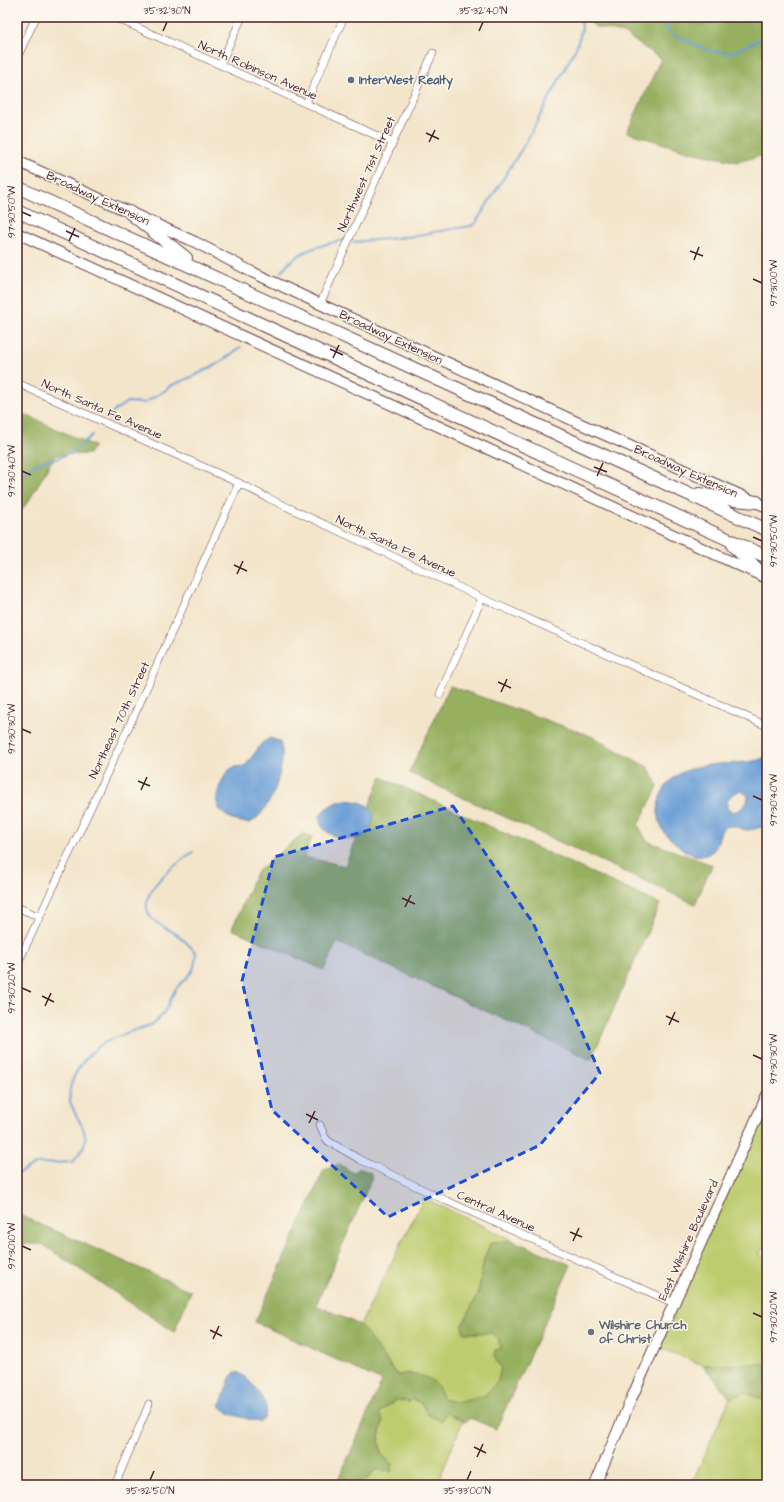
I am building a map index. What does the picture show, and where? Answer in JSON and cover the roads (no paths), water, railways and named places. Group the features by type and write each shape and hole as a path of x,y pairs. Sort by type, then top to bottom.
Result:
{"highway":[{"name":"Broadway Extension","path":"17,187 767,530"},
{"path":"17,211 767,557"},
{"path":"129,212 199,270"},
{"path":"684,492 762,505"},
{"path":"723,537 755,565 767,578"}],"main road":[{"name":"Broadway Extension","path":"17,160 195,242 252,272 320,304 594,430 762,505"},
{"path":"17,233 767,578"},
{"name":"East Wilshire Boulevard","path":"595,1485 767,1095"}],"street":[{"path":"17,58 36,17"},
{"name":"North Robinson Avenue","path":"114,17 393,143"},
{"path":"220,65 242,17"},
{"path":"306,103 344,17"},
{"name":"Northwest 71st Street","path":"320,304 433,53"},
{"name":"North Santa Fe Avenue","path":"17,383 239,484 482,598 767,726"},
{"name":"Northeast 70th Street","path":"17,965 239,484"},
{"path":"440,694 482,598"},
{"path":"17,907 40,917"},
{"name":"Central Avenue","path":"320,1124 328,1141 359,1159 453,1204 674,1303"},
{"path":"115,1485 149,1404"}],"water":[{"path":"270,738 279,741 282,756 278,781 266,807 258,817 250,823 244,823 225,815 218,806 217,795 226,773 230,769 245,766 262,743"},
{"path":"767,757 767,825 747,830 733,826 724,827 713,851 700,856 685,851 665,833 660,824 658,806 663,790 675,777 683,772 698,767 714,764 749,762","holes":["741,791 748,795 746,804 742,808 734,812 727,809 727,800 734,793"]},
{"path":"345,800 366,804 373,812 371,827 363,836 353,839 336,837 323,828 320,823 320,818 325,810 335,803"},
{"path":"235,1372 249,1380 265,1403 265,1417 259,1422 230,1414 220,1406 230,1378"}],"waterway":[{"path":"353,242 417,236 475,224 526,142 577,46 582,28 581,17"},
{"path":"657,17 670,32 676,36 709,51 731,53 767,36"},
{"path":"281,272 301,254 326,244 344,240"},
{"path":"109,418 113,412 127,402 144,403 170,386 219,363 241,347"},
{"path":"17,482 34,466 43,461 66,455 80,446 92,435"},
{"path":"17,1174 36,1164 72,1162 79,1154 85,1142 84,1131 70,1103 70,1087 78,1069 94,1050 106,1042 155,1022 163,1014 173,993 192,971 196,953 182,938 152,919 147,907 148,898 160,880 177,863 193,852"}],"place":[{"name":"InterWest Realty","path":"351,80"},
{"name":"Wilshire Church of Christ","path":"591,1332"}]}
